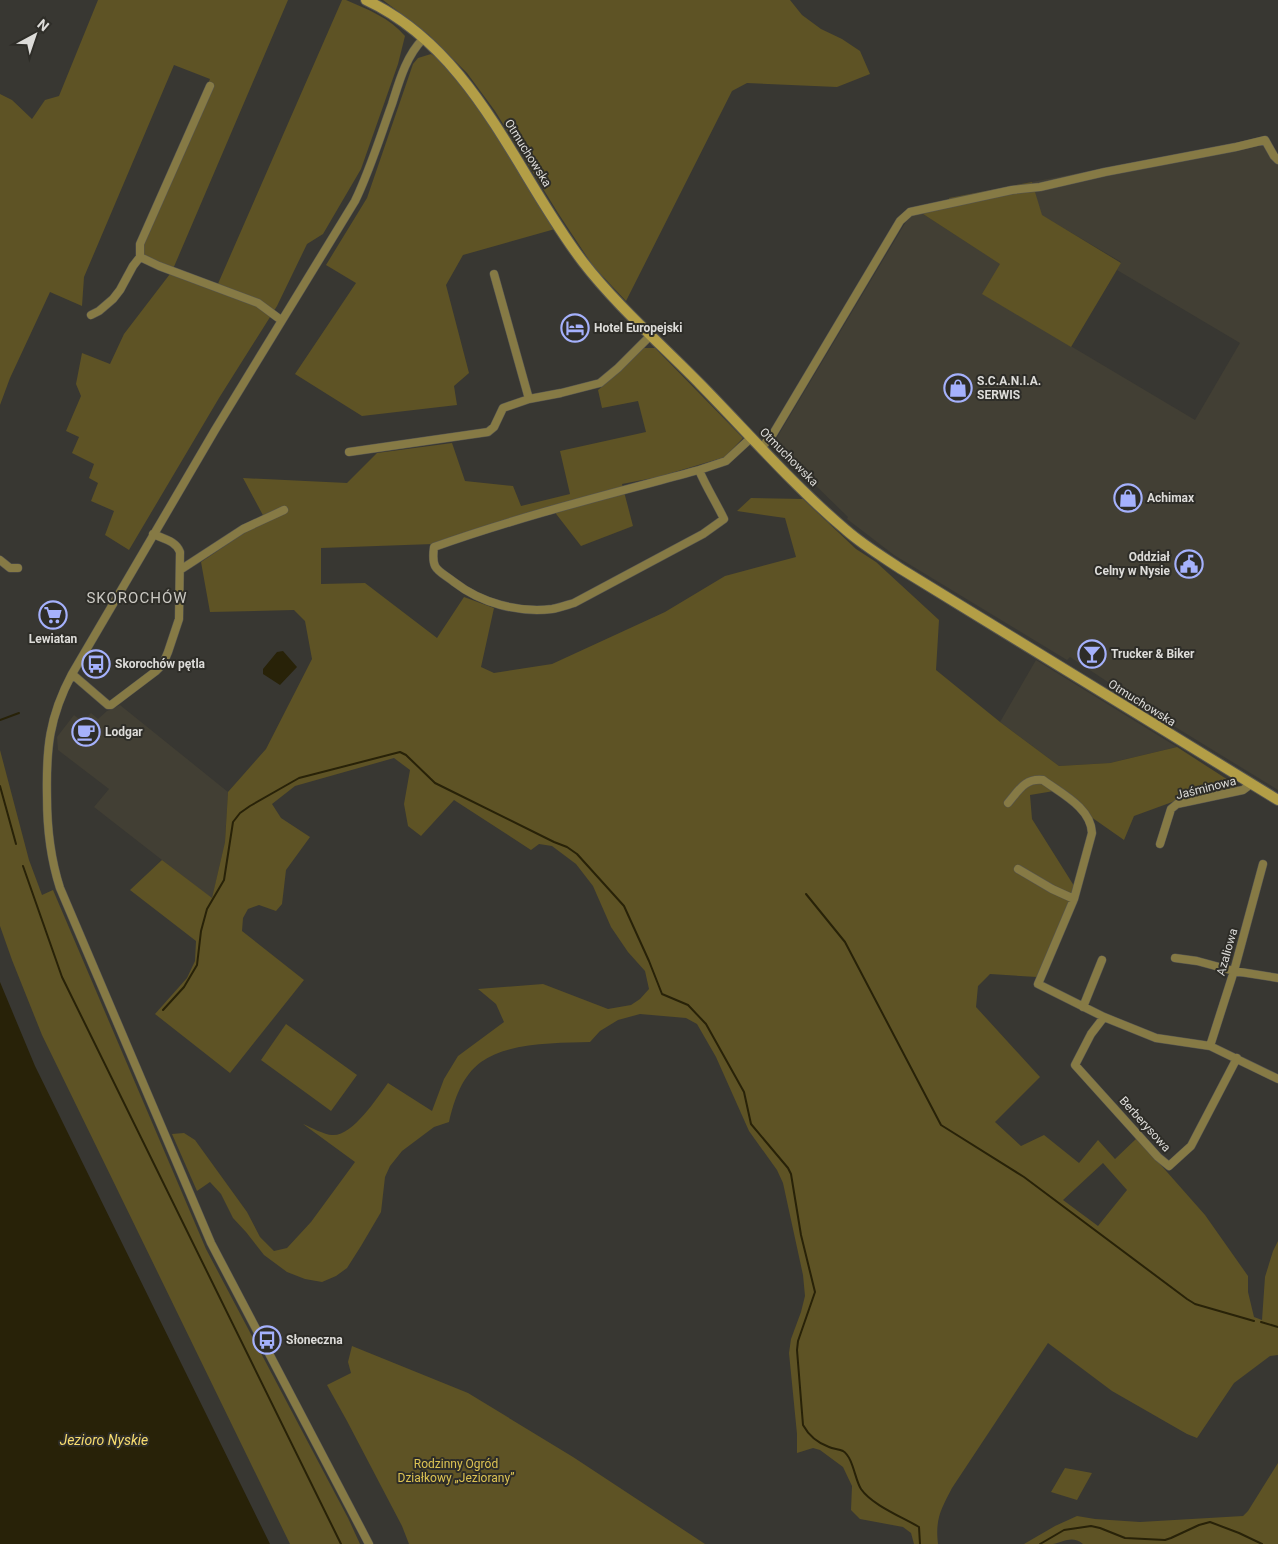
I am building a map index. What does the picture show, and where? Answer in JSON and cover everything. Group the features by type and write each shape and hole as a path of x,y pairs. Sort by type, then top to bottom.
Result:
{"main road":[{"name":"Otmuchowska","path":"366,0 390,14 423,39 454,70 481,102 584,263 651,335 834,520 870,549 1278,800"}],"street":[{"path":"369,1544 211,1243 60,888 48,840 47,748 56,709 72,674 281,320 355,201 368,174 410,55 423,39"},
{"path":"91,315 113,299 140,256 140,244 210,86"},
{"path":"762,447 773,434 900,221 910,212 1265,140 1278,160"},
{"path":"140,256 158,266 258,302 281,320"},
{"path":"494,274 529,399"},
{"path":"350,452 488,432 494,427 503,408 529,399 600,383 651,335"},
{"path":"700,470 706,486 713,495 724,519 703,534 574,603 554,609 534,610 482,600 465,590 435,567 432,561 434,546 564,506 700,470 726,461 752,437"},
{"path":"180,570 243,529 284,510"},
{"path":"72,674 108,704 112,705 163,664 178,626 180,552 178,546 174,543 153,534"},
{"path":"0,560 10,568 18,568"},
{"path":"1008,803 1026,783 1034,779 1043,780 1085,812 1091,824 1092,834 1074,899 1038,984 1104,1017 1156,1038 1210,1046 1278,1079"},
{"name":"Jaśminowa","path":"1160,844 1171,809 1177,804 1243,790 1251,784"},
{"name":"Azaliowa","path":"1210,1046 1234,971 1263,864"},
{"path":"1018,869 1074,899"},
{"path":"1175,958 1197,961 1234,971 1278,978"},
{"path":"1083,1007 1102,960"},
{"name":"Berberysowa","path":"1104,1017 1091,1034 1076,1065 1158,1157 1169,1166 1191,1146 1236,1058"}],"shaded area":[{"path":"1261,138 1278,162 1278,790 1120,693 1114,686 1070,657 1067,660 894,555 847,519 848,517 773,444 910,215 920,212 1001,264 983,294 1195,420 1240,343 1117,270 1121,262 1041,215 1032,182"},
{"path":"1036,660 1177,747 1110,763 1059,766 1000,722"},
{"path":"120,705 228,792 225,842 212,899 94,807 109,789 58,750 57,737 74,715 83,722 91,713 98,719 107,711"}],"green space":[{"path":"98,0 288,0 173,269 217,286 342,0 346,0 378,15 405,36 398,64 361,169 323,234 307,244 277,306 219,398 129,550 105,535 114,511 91,501 98,483 89,478 94,464 72,453 79,437 66,431 81,396 76,384 82,353 110,364 124,334 173,270 136,254 210,79 174,65 84,277 82,306 50,292 10,378 0,405 0,94 12,100 32,119 45,100 59,96"},
{"path":"383,0 790,0 802,15 821,29 842,39 860,51 870,74 837,87 747,83 732,91 626,301 593,266 495,111 467,73 429,35"},
{"path":"431,54 436,57 474,100 555,229 463,255 446,285 469,373 454,386 457,405 362,416 295,374 356,283 326,265 367,198 413,64 418,58"},
{"path":"1032,182 1042,215 1121,263 1071,347 982,294 1000,264 920,212 952,205 949,198"},
{"path":"644,348 655,348 743,438 725,457 658,477 622,484 633,526 581,546 550,506 433,544 321,548 321,584 365,583 437,638 464,597 494,608 481,667 494,673 552,664 665,612 725,576 796,557 785,518 737,511 751,498 803,499 856,549 876,562 939,620 936,670 1000,722 1059,766 1110,763 1177,747 1239,787 1175,801 1134,816 1124,840 1054,791 1030,795 1032,819 1076,889 1037,977 990,974 978,986 976,1007 1040,1077 995,1122 1021,1146 1044,1135 1079,1163 1098,1140 1115,1159 1137,1138 1205,1215 1248,1276 1248,1292 1254,1317 1262,1320 1265,1277 1278,1241 1278,1355 1270,1356 1234,1383 1197,1438 1112,1391 1048,1343 952,1488 938,1521 938,1544 914,1544 911,1533 903,1527 860,1519 851,1510 852,1486 843,1467 820,1450 813,1448 797,1453 797,1434 789,1353 791,1339 805,1296 803,1275 783,1183 777,1170 749,1131 716,1057 697,1024 686,1018 640,1014 618,1020 600,1031 590,1042 548,1043 519,1047 492,1055 481,1062 464,1081 453,1105 449,1122 434,1127 402,1151 390,1166 385,1177 381,1212 347,1268 336,1276 322,1282 305,1279 287,1272 264,1255 233,1218 221,1194 210,1182 197,1191 172,1134 184,1133 195,1140 247,1212 260,1237 274,1251 287,1248 311,1222 355,1162 303,1124 326,1134 340,1134 356,1123 371,1107 388,1083 432,1111 444,1079 458,1056 504,1022 496,1004 478,989 543,984 608,1009 631,1005 649,989 645,971 628,952 611,927 593,886 576,864 552,846 539,844 531,850 454,800 421,836 408,826 404,804 410,770 394,758 295,786 272,804 281,818 310,837 286,870 282,904 276,911 259,905 248,909 243,918 242,931 304,980 230,1073 155,1014 187,978 195,961 196,941 130,890 162,860 212,898 225,842 228,792 266,749 312,659 305,621 294,610 210,612 201,562 265,519 243,478 347,483 377,453 452,443 465,481 513,486 521,506 570,494 560,451 646,432 638,401 602,408 598,390","holes":["1103,1163 1127,1190 1098,1226 1063,1200"]},
{"path":"0,750 29,860 42,895 53,890 206,1249 360,1544 290,1544 42,1035 0,926"},
{"path":"286,1024 357,1075 331,1111 261,1060"},
{"name":"Rodzinny Ogród Działkowy „Jeziorany”","path":"352,1346 468,1393 573,1457 705,1544 409,1544 402,1526 327,1385 351,1373 348,1362"},
{"path":"1278,1463 1278,1544 1083,1544 1079,1541 1068,1540 1053,1544 1024,1544 1077,1516 1140,1522 1243,1516"},
{"path":"1065,1468 1092,1473 1077,1500 1051,1492"}],"water":[{"path":"283,651 297,667 280,685 263,674 263,669 277,652"},
{"name":"Jezioro Nyskie","path":"0,982 35,1066 270,1544 0,1544"}],"waterway":[{"path":"0,720 19,713"},
{"path":"163,1010 184,987 197,965 201,931 207,909 224,880 233,822 240,813 250,806 299,778 400,752 406,755 435,783 567,847 577,854 624,906 662,994 688,1005 706,1024 744,1092 751,1124 791,1174 801,1235 815,1292 798,1341 797,1350 803,1425 808,1433 818,1441 846,1454 852,1463 859,1485 866,1495 919,1527 920,1544"},
{"path":"0,786 16,844"},
{"path":"23,866 62,977 341,1544"},
{"path":"806,894 845,942 941,1125 1024,1177 1187,1299 1195,1304 1254,1321"},
{"path":"1261,1322 1278,1327"},
{"path":"1040,1544 1064,1530 1091,1526 1125,1538 1165,1540 1210,1522 1262,1544"}],"place":[{"name":"Hotel Europejski","path":"575,328"},
{"name":"S.C.A.N.I.A. SERWIS","path":"958,388"},
{"name":"Achimax","path":"1128,498"},
{"name":"Oddział Celny w Nysie","path":"1189,564"},
{"name":"Lewiatan","path":"53,615"},
{"name":"Trucker & Biker","path":"1092,654"},
{"name":"Skorochów pętla","path":"96,664"},
{"name":"Lodgar","path":"86,732"},
{"name":"Słoneczna","path":"267,1340"}],"district":[{"name":"SKOROCHÓW","path":"137,598"}]}
